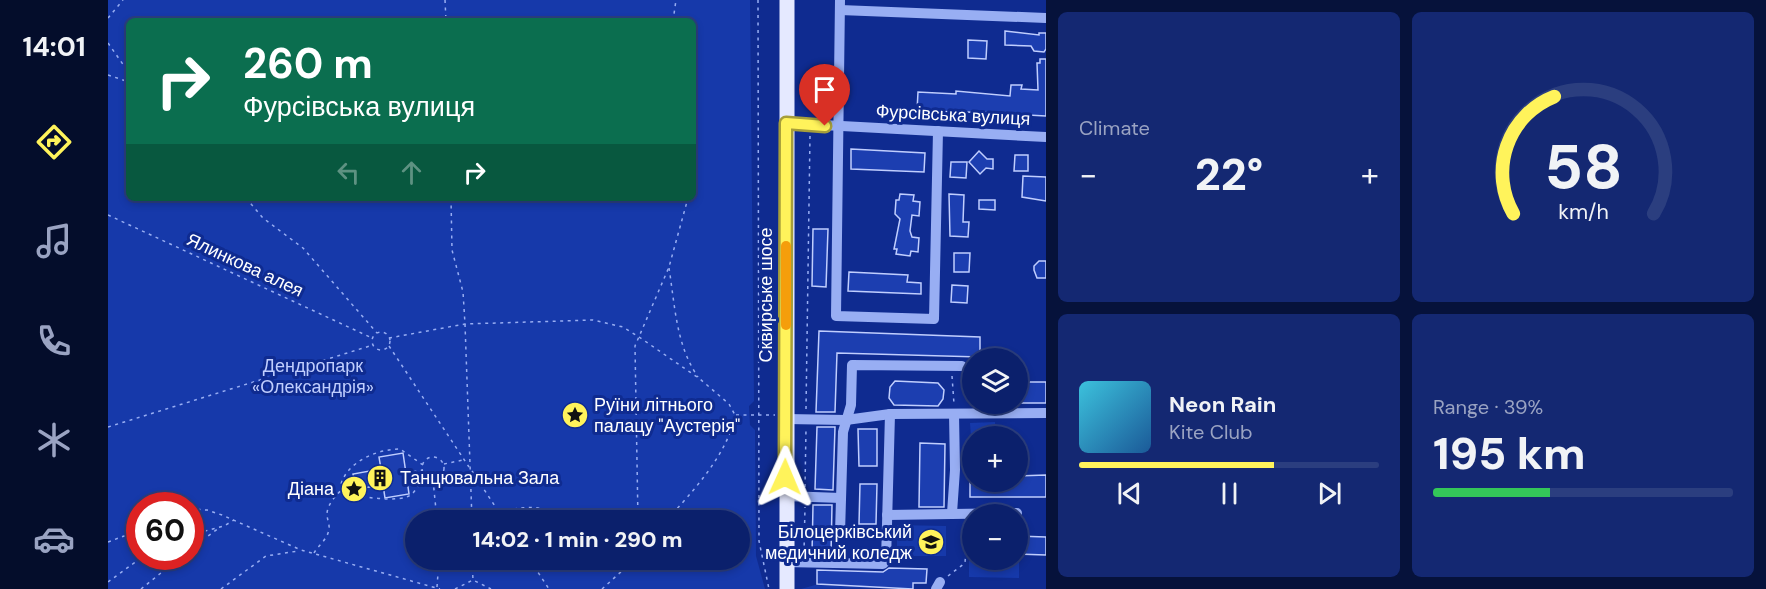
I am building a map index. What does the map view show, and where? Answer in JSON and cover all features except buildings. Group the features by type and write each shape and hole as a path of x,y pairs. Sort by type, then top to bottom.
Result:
{"main road":[{"name":"Сквирське шосе","path":"786,0 780,417 787,589"}],"street":[{"path":"938,131 934,319 836,316 840,5 1046,18"},
{"name":"Фурсівська вулиця","path":"786,123 1046,137"},
{"path":"840,533 843,432 851,405 852,365 957,366"},
{"path":"780,417 806,420 846,420 890,414 1046,413"},
{"path":"785,561 883,564 886,561 890,414"},
{"path":"952,513 955,470 954,414"},
{"path":"785,496 841,498"},
{"path":"887,515 944,516 962,513"}],"path":[{"path":"108,18 123,0"},
{"path":"445,0 446,18"},
{"path":"673,18 676,0"},
{"path":"758,0 759,541 769,589"},
{"path":"108,43 126,69"},
{"path":"108,75 126,81"},
{"path":"804,561 810,125"},
{"path":"249,201 263,218 303,248 377,333"},
{"path":"451,201 452,250 463,292 472,510"},
{"path":"638,510 634,358 639,337 669,267 687,201"},
{"name":"Ялинкова алея","path":"108,215 372,338"},
{"path":"669,267 680,337 687,361 700,379"},
{"path":"389,338 465,324 593,320 623,327 700,379 729,404 735,415 728,438 693,491 676,510"},
{"path":"372,345 372,338 377,333 384,333 389,338 389,346 498,510"},
{"path":"372,345 379,350 389,346"},
{"path":"108,427 372,345"},
{"path":"954,414 957,366"},
{"path":"735,415 780,417"},
{"path":"423,465 400,449 382,452 357,463 348,470 341,484 343,490 354,496 396,500 411,495 426,475"},
{"path":"423,465 433,457 444,464 464,459"},
{"path":"423,465 426,475 434,478 442,474 444,464"},
{"path":"406,473 423,470"},
{"path":"434,478 436,510"},
{"path":"314,554 328,535 330,523 327,513 331,502 355,482"},
{"path":"511,510 534,506 545,510"},
{"path":"529,510 534,506"},
{"path":"204,510 314,554 439,588 439,570"},
{"path":"204,539 234,520"},
{"path":"204,531 220,527"},
{"path":"108,542 126,535"},
{"path":"220,589 266,556 302,550"},
{"path":"938,585 962,565"},
{"path":"108,582 126,569"},
{"path":"141,589 165,570"},
{"path":"472,570 473,580"},
{"path":"537,570 549,589"},
{"path":"602,589 622,570"},
{"path":"455,589 473,580"},
{"path":"473,580 491,589"}],"green space":[{"name":"Дендропарк «Олександрія»","path":"108,0 750,0 754,401 749,406 750,425 755,430 756,556 765,589 108,589"},
{"path":"995,422 995,426 970,426 970,423"},
{"path":"897,525 946,526 946,556 897,556"},
{"path":"969,570 1019,570 1019,578 969,577"},
{"path":"815,585 881,588 801,589"}],"slow traffic":[{"path":"786,246 786,325"}],"place":[{"name":"Руїни літнього палацу \"Аустерія\"","path":"575,415"},
{"name":"Танцювальна Зала","path":"380,478"},
{"name":"Діана","path":"354,489"},
{"name":"Білоцерківський медичний коледж","path":"931,542"}],"route":[{"path":"785,477 786,123 825,126"}]}
